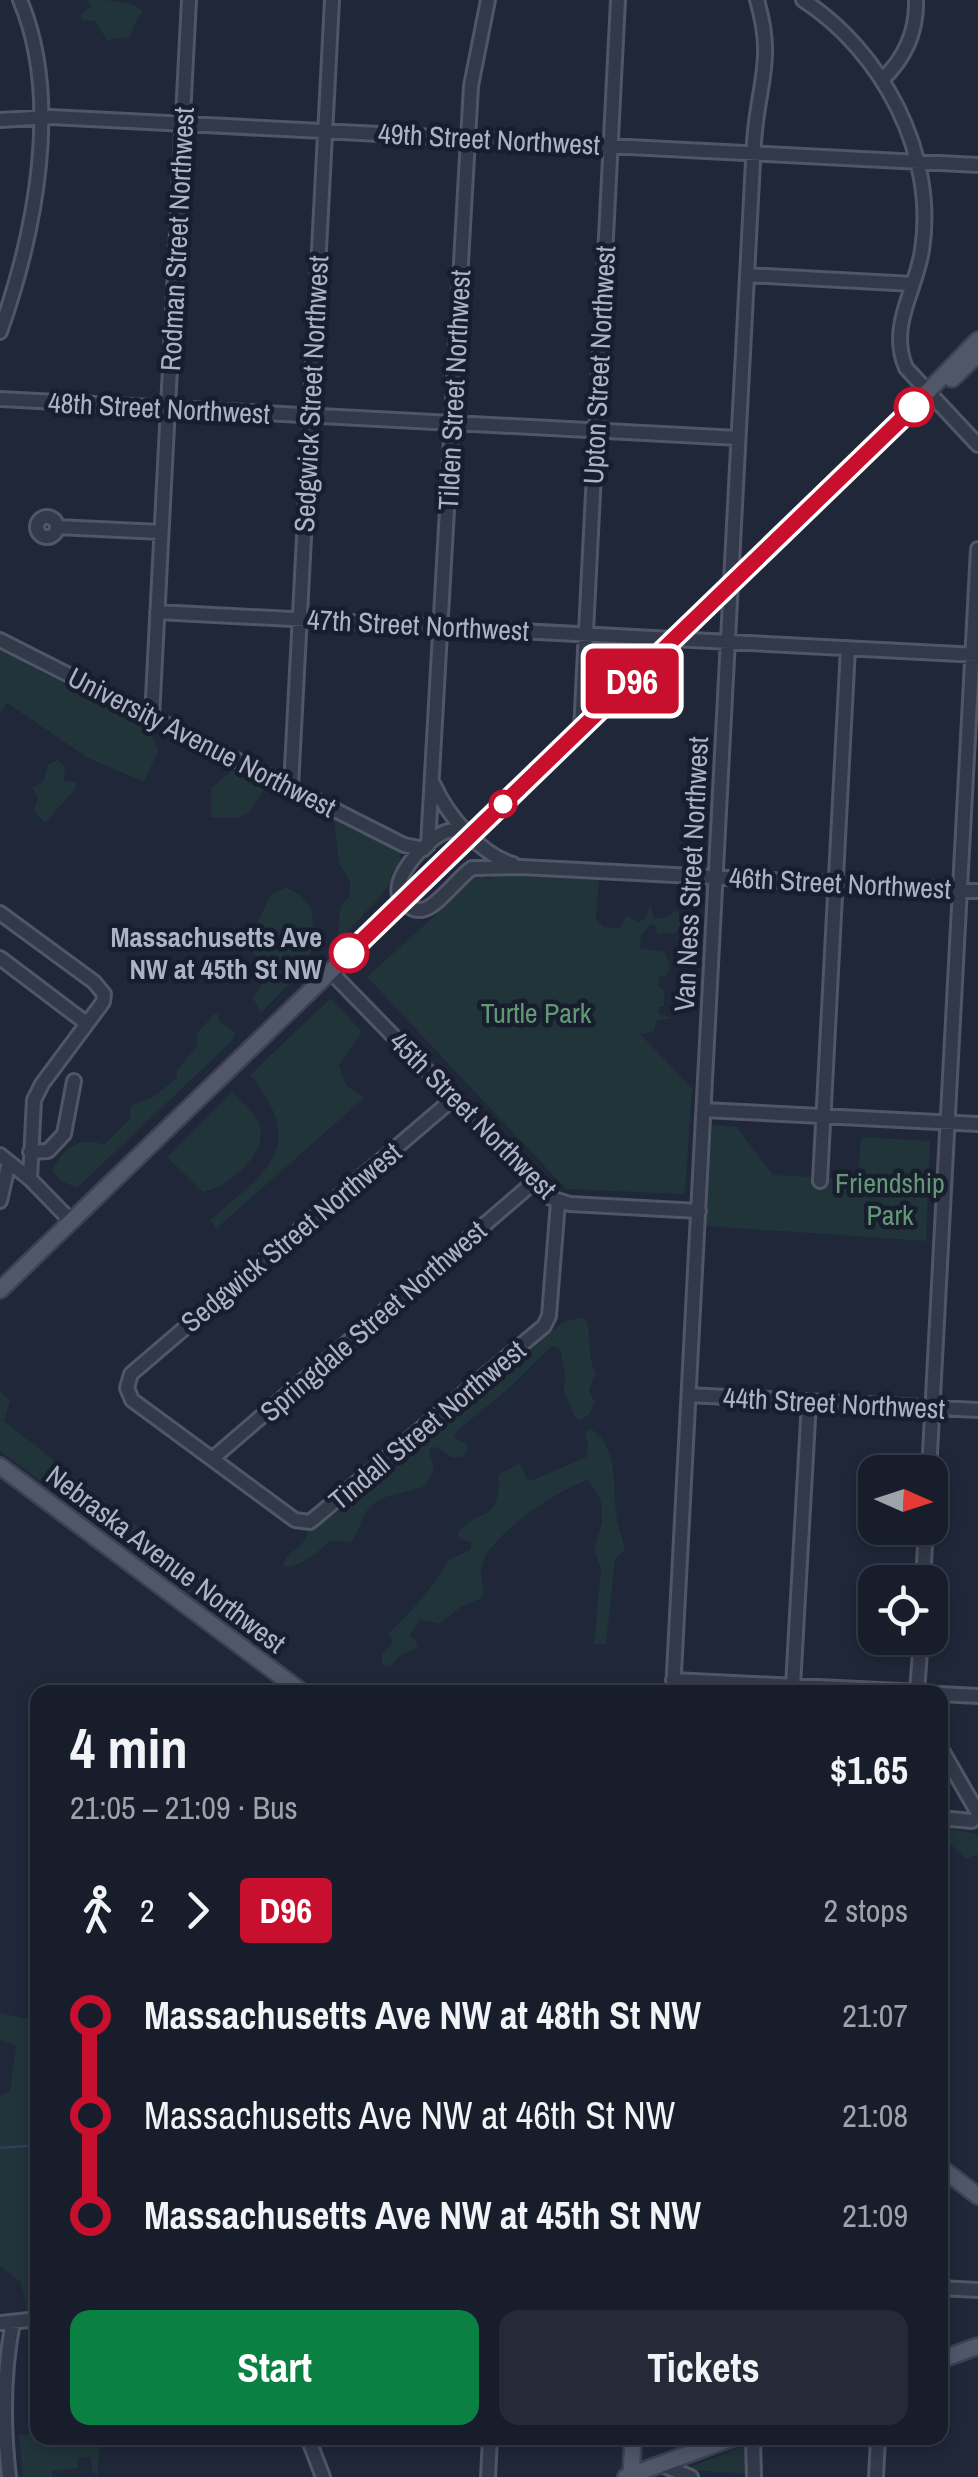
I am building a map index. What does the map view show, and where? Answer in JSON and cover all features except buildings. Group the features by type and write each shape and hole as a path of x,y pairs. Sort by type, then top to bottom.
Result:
{"main road":[{"path":"0,1290 676,639 978,340"},
{"path":"928,393 939,391 978,354"},
{"name":"Nebraska Avenue Northwest","path":"0,1466 293,1685"},
{"path":"948,2174 978,2196"},
{"path":"948,2357 978,2346"},
{"path":"633,2445 630,2476 714,2445"}],"street":[{"path":"0,332 31,215 40,117 38,56 20,0"},
{"name":"Rodman Street Northwest","path":"152,717 189,0"},
{"name":"Sedgwick Street Northwest","path":"290,787 332,0"},
{"name":"Tilden Street Northwest","path":"426,847 434,782 468,138 473,71 488,0"},
{"name":"Upton Street Northwest","path":"580,730 618,0"},
{"name":"Van Ness Street Northwest","path":"673,1685 754,153 768,51 757,0"},
{"path":"803,0 847,36 882,80 906,127 923,202 924,236 900,326 899,347 906,368 978,446"},
{"path":"882,80 908,44 916,0"},
{"name":"49th Street Northwest","path":"0,120 40,117 978,165"},
{"path":"747,275 913,284"},
{"name":"48th Street Northwest","path":"0,399 738,438"},
{"path":"57,527 160,532"},
{"path":"931,1455 978,549"},
{"name":"47th Street Northwest","path":"157,612 975,654"},
{"name":"University Avenue Northwest","path":"0,640 404,845 426,847"},
{"path":"820,1181 848,648"},
{"path":"434,782 440,799 471,835 500,861 522,867"},
{"path":"402,903 400,876 426,847 450,830 471,835"},
{"path":"404,845 409,864"},
{"name":"46th Street Northwest","path":"402,903 414,909 428,908 470,868 522,867 978,890"},
{"path":"0,912 101,989 103,1002 34,1100 30,1178"},
{"path":"0,958 91,1018"},
{"name":"45th Street Northwest","path":"330,971 534,1182 558,1202 698,1211"},
{"path":"30,1152 48,1151 61,1139 74,1082"},
{"name":"Sedgwick Street Northwest","path":"212,1459 135,1403 126,1388 129,1377 454,1098"},
{"path":"704,1110 978,1124"},
{"path":"4,1159 30,1178 71,1221"},
{"path":"0,1201 4,1159"},
{"name":"Springdale Street Northwest","path":"212,1459 534,1182"},
{"name":"Tindall Street Northwest","path":"212,1459 295,1520 304,1523 316,1518 548,1322 558,1202"},
{"name":"44th Street Northwest","path":"689,1395 978,1410"},
{"path":"794,1685 809,1402"},
{"path":"919,1685 920,1655"},
{"path":"948,1694 978,1696"},
{"path":"948,1763 977,1819 948,1818"},
{"path":"948,2288 978,2290"},
{"path":"7,2322 3,2353 10,2477"},
{"path":"311,2445 323,2477"},
{"path":"488,2477 490,2445"},
{"path":"754,2445 754,2477"},
{"path":"876,2477 878,2445"},
{"path":"662,2465 691,2477"}],"green space":[{"path":"88,0 126,3 143,11 131,37 107,40 95,21 83,20 80,16 91,6"},
{"path":"598,641 647,644 650,649 596,703 591,703 591,647"},
{"path":"0,650 150,728 158,751 144,782 88,758 7,703 0,713"},
{"path":"57,760 65,766 64,781 75,782 76,788 45,823 34,811 38,797 32,787 43,782 48,765"},
{"path":"233,770 266,787 255,805 241,817 211,817 211,788"},
{"path":"334,819 400,853 395,876 387,888 338,941 340,907 349,897 350,881 339,864"},
{"name":"Turtle Park","path":"474,874 491,879 492,874 599,880 596,919 604,927 620,928 627,915 638,922 645,919 650,904 654,919 667,917 675,910 679,913 682,925 675,933 656,934 657,926 651,924 641,936 640,948 665,952 671,962 667,975 659,977 664,1006 658,1007 658,1014 673,1018 657,1020 654,1032 640,1034 692,1088 685,1194 566,1189 367,977 440,911"},
{"path":"286,887 311,908 310,962 261,1013 253,998 268,974 247,944 270,896"},
{"path":"331,998 362,1032 339,1065 346,1085 364,1098 216,1229 210,1220 263,1172 274,1156 278,1140 277,1121 268,1100 250,1075"},
{"path":"214,1014 235,1032 233,1040 77,1188 61,1181 52,1171 61,1156 79,1143 104,1145 131,1118 129,1110 134,1104 153,1097 177,1078 177,1070 197,1046 196,1035"},
{"path":"232,1092 259,1123 258,1146 235,1176 203,1192 167,1157"},
{"name":"Friendship Park","path":"712,1125 737,1127 773,1175 858,1179 861,1137 930,1141 926,1241 706,1226"},
{"path":"585,1319 587,1325 596,1373 589,1390 595,1403 589,1414 580,1420 575,1418 564,1390 560,1349 552,1346 459,1429 454,1437 468,1445 464,1457 452,1458 432,1447 429,1452 434,1469 425,1486 372,1505 351,1542 330,1541 302,1562 283,1567 308,1532 354,1501 561,1323"},
{"path":"0,1391 10,1401 4,1421 245,1612 233,1625 0,1451"},
{"path":"591,1429 611,1458 617,1519 625,1550 615,1559 606,1644 594,1644 601,1570 594,1549 602,1522 601,1500 588,1480 544,1503 499,1539 483,1562 484,1591 480,1599 462,1606 439,1624 421,1620 409,1635 417,1648 401,1655 390,1667 382,1665 382,1654 393,1643 389,1633 430,1589 447,1561 471,1549 471,1542 459,1539 457,1534 492,1509 499,1474 520,1463 527,1479 533,1480 586,1457 585,1432"},
{"path":"948,1828 978,1834 978,1854 966,1859 948,1842"},
{"path":"0,2013 30,2018 30,2311 21,2282 0,2266 0,2096 10,2092 16,2046 0,2040"},
{"path":"30,2434 30,2445 99,2445 97,2477 91,2457 78,2458 78,2468 52,2471 52,2477 23,2477 19,2435"},
{"path":"749,2447 746,2474 691,2470 692,2466"}],"waterway":[{"path":"0,2148 30,2146"}],"bus line":[{"name":"D96","path":"349,953 914,407"}],"place":[{"name":"Massachusetts Ave NW at 45th St NW","path":"349,953"}]}
